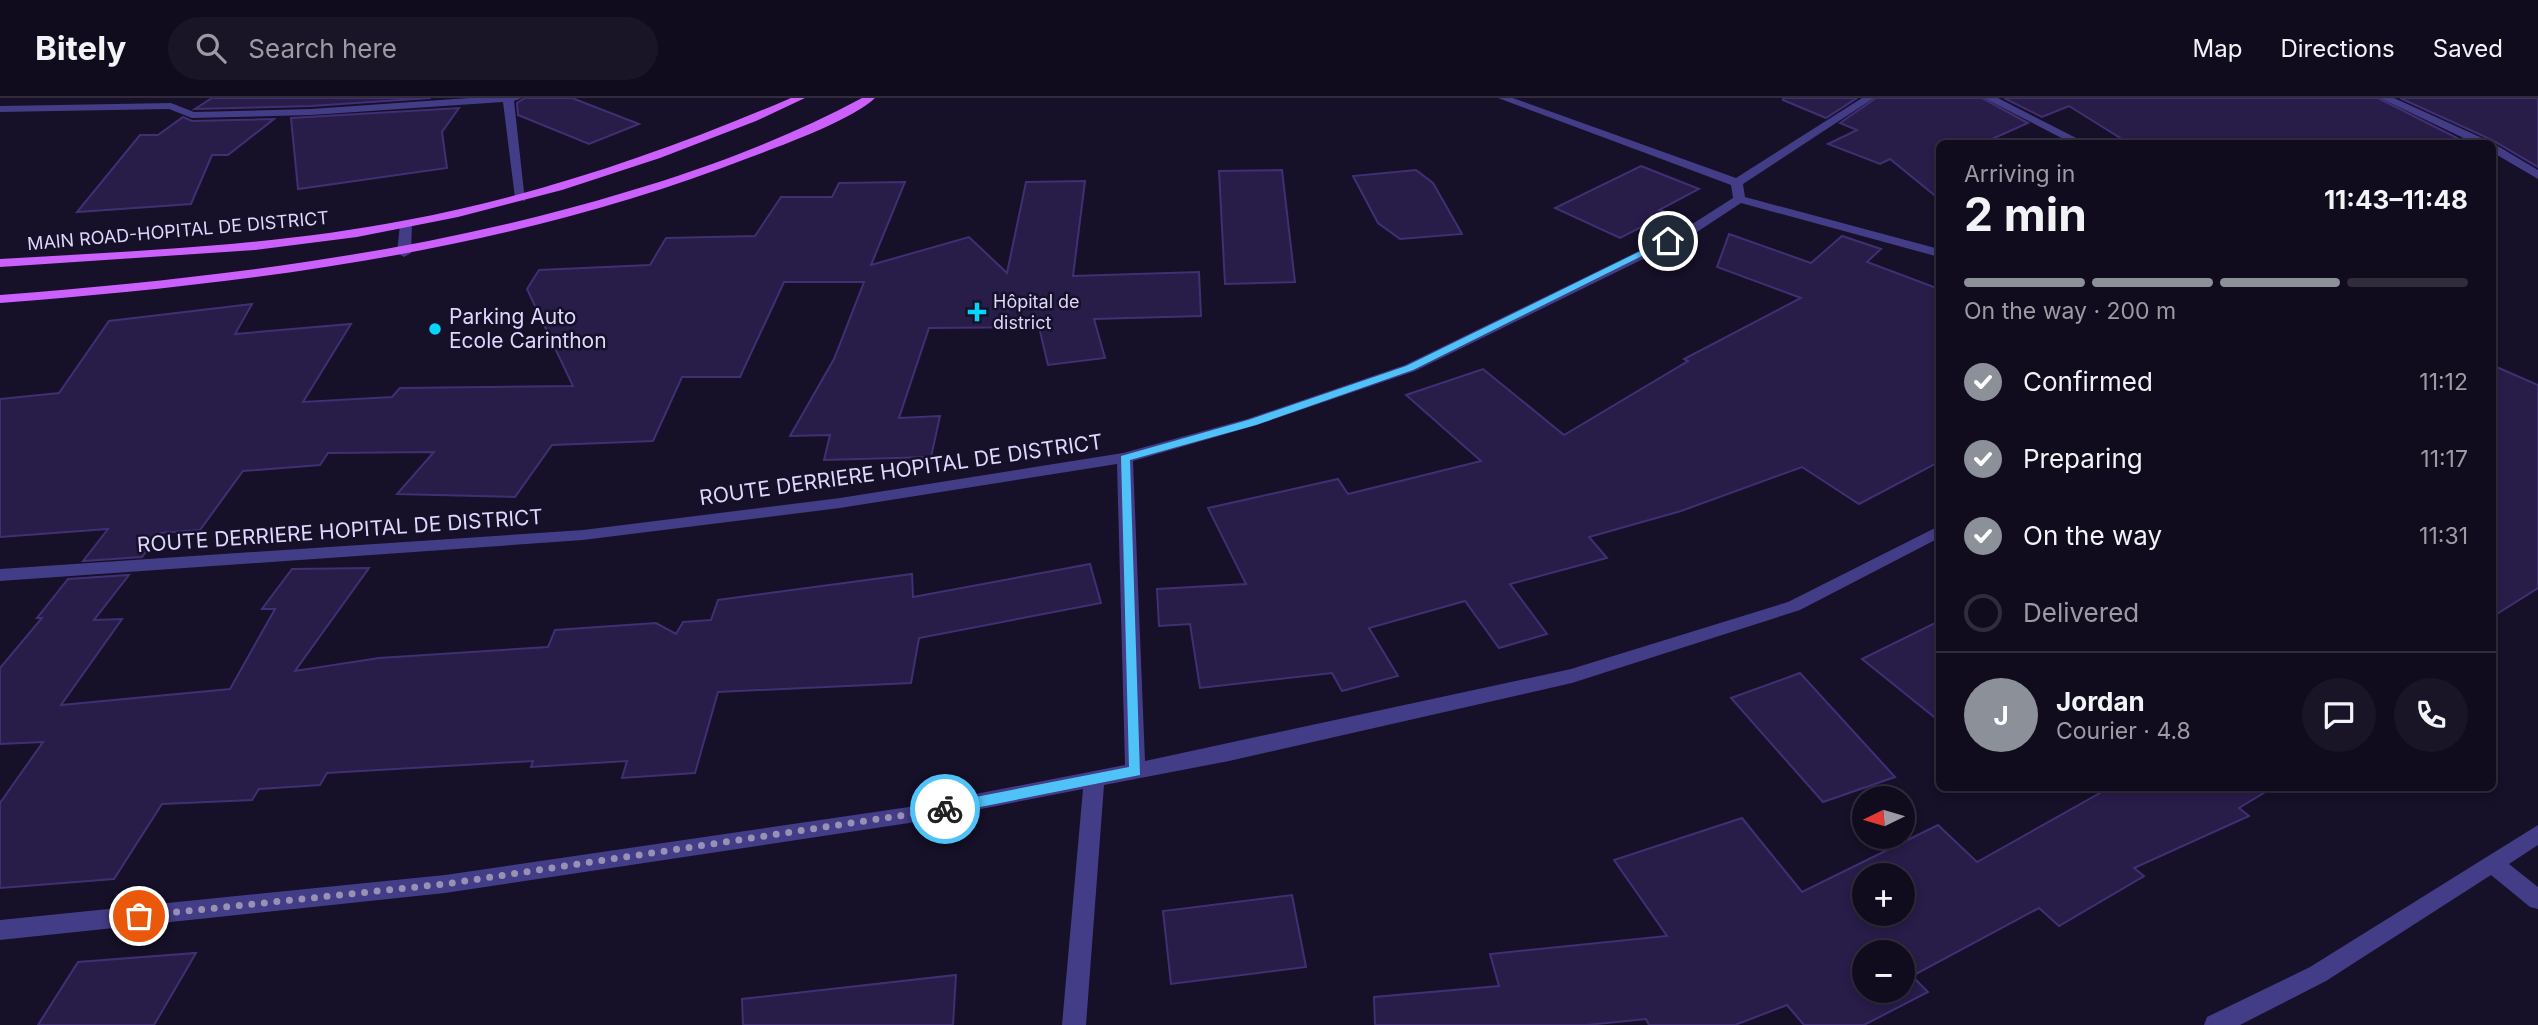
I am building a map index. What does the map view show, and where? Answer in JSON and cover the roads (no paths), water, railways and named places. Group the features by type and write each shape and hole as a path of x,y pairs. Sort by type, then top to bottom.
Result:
{"main road":[{"name":"MAIN ROAD-HOPITAL DE DISTRICT","path":"0,263 215,249 406,224 521,198 632,165 726,130 800,98"},
{"path":"0,299 211,280 404,253 508,231 701,173 827,121 870,98"}],"street":[{"path":"1503,98 1738,191 1936,252"},
{"name":"ROUTE DERRIERE HOPITAL DE DISTRICT","path":"0,575 583,535 840,503 1125,458 1252,422 1409,368 1690,231 1738,191 1869,98"},
{"path":"1989,98 2075,140"},
{"path":"2385,98 2478,140"},
{"path":"0,109 171,106 192,115 311,112 511,99 521,198"},
{"path":"2496,149 2538,175"},
{"path":"404,253 406,224"},
{"path":"1125,458 1135,771"},
{"path":"0,930 445,884 909,815 1135,771 1572,676 1794,606 1936,533"},
{"path":"1074,1025 1094,779"},
{"path":"2216,1025 2318,974 2538,834"},
{"path":"2492,863 2538,900"}],"place":[{"name":"Hôpital de district","path":"977,312"},
{"name":"Parking Auto Ecole Carinthon","path":"435,329"}]}
